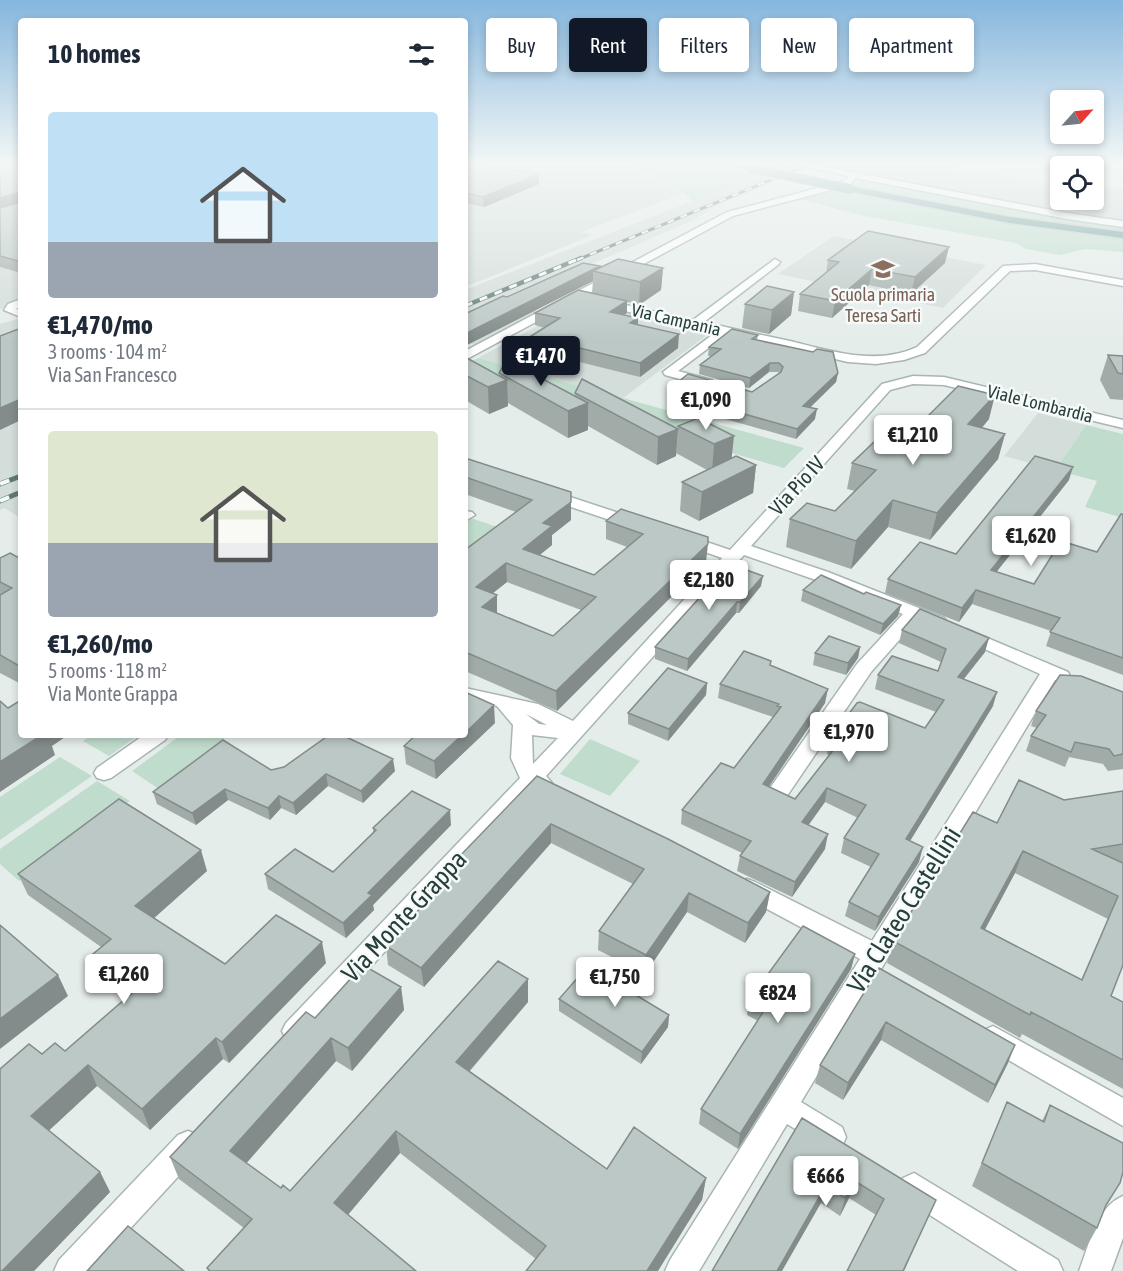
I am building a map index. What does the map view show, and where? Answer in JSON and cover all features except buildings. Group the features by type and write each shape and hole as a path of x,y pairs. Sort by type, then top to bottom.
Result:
{"main road":[{"path":"1028,222 1123,235"}],"street":[{"path":"468,354 714,222"},
{"path":"694,324 775,262"},
{"path":"880,377 897,382 925,376 927,372 918,358 921,350 1006,268 1030,266 1123,284"},
{"name":"Via Campania","path":"575,296 848,358 887,360"},
{"path":"0,314 13,306"},
{"path":"0,321 13,306"},
{"path":"721,386 669,372 724,331"},
{"path":"887,360 921,350"},
{"name":"Via Campania","path":"848,358 880,377"},
{"name":"Viale Lombardia","path":"887,360 905,360 956,383"},
{"name":"Via Pio IV","path":"736,552 880,377 874,369 875,364 887,360"},
{"name":"Viale Lombardia","path":"913,380 956,383 1123,424"},
{"path":"533,489 646,527"},
{"path":"668,535 822,576 914,612 1082,684"},
{"name":"Via Monte Grappa","path":"281,1047 532,779 736,552"},
{"path":"779,791 864,668 914,612"},
{"name":"Via Clateo Castellini","path":"681,1271 783,1106 878,968 1051,672"},
{"path":"468,694 503,700 531,709 574,730"},
{"path":"503,700 523,725 537,732 574,730"},
{"path":"523,725 523,768 532,779 564,794"},
{"path":"105,773 154,738"},
{"path":"728,878 878,968"},
{"path":"970,1026 1123,1113"},
{"path":"783,1106 851,1149"},
{"path":"70,1271 200,1133"},
{"path":"890,1173 1047,1271"},
{"path":"1095,1271 1112,1226 1123,1211"}],"shaded area":[{"path":"0,222 18,222 18,301 0,309"},
{"path":"468,222 607,222 581,232 593,235 468,286"},
{"path":"638,222 688,222 504,302 539,312 476,345 468,343 468,289"},
{"path":"1095,222 1123,222 1123,226"},
{"name":"Scuola primaria Teresa Sarti","path":"834,236 986,265 943,308 778,274"},
{"path":"582,302 652,318 656,324 707,335 623,398 478,358"},
{"path":"18,319 18,516 4,508 0,510 0,324"},
{"path":"1038,413 1086,425 1055,470 1004,456"}],"green space":[{"path":"900,222 1008,222 1123,238 1123,252 1085,249 1060,255 1026,249 1016,243"},
{"path":"1055,222 1095,222 1123,226 1123,232"},
{"path":"478,358 804,448 784,468 468,378 468,363"},
{"path":"1086,425 1123,434 1123,518 1085,507 1097,481 1055,470"},
{"path":"468,517 509,531 468,564"},
{"path":"87,738 135,738 109,756 83,741"},
{"path":"177,738 225,738 159,789 132,771"},
{"path":"590,739 640,761 610,796 560,774"},
{"path":"60,757 92,776 0,840 0,797"},
{"path":"97,781 130,801 19,881 0,864 0,849"}],"railway":[{"path":"577,260 668,222"},
{"path":"468,305 581,258"},
{"path":"0,484 18,477"},
{"path":"0,501 18,493"}],"place":[{"name":"Scuola primaria Teresa Sarti","path":"883,269"}]}
